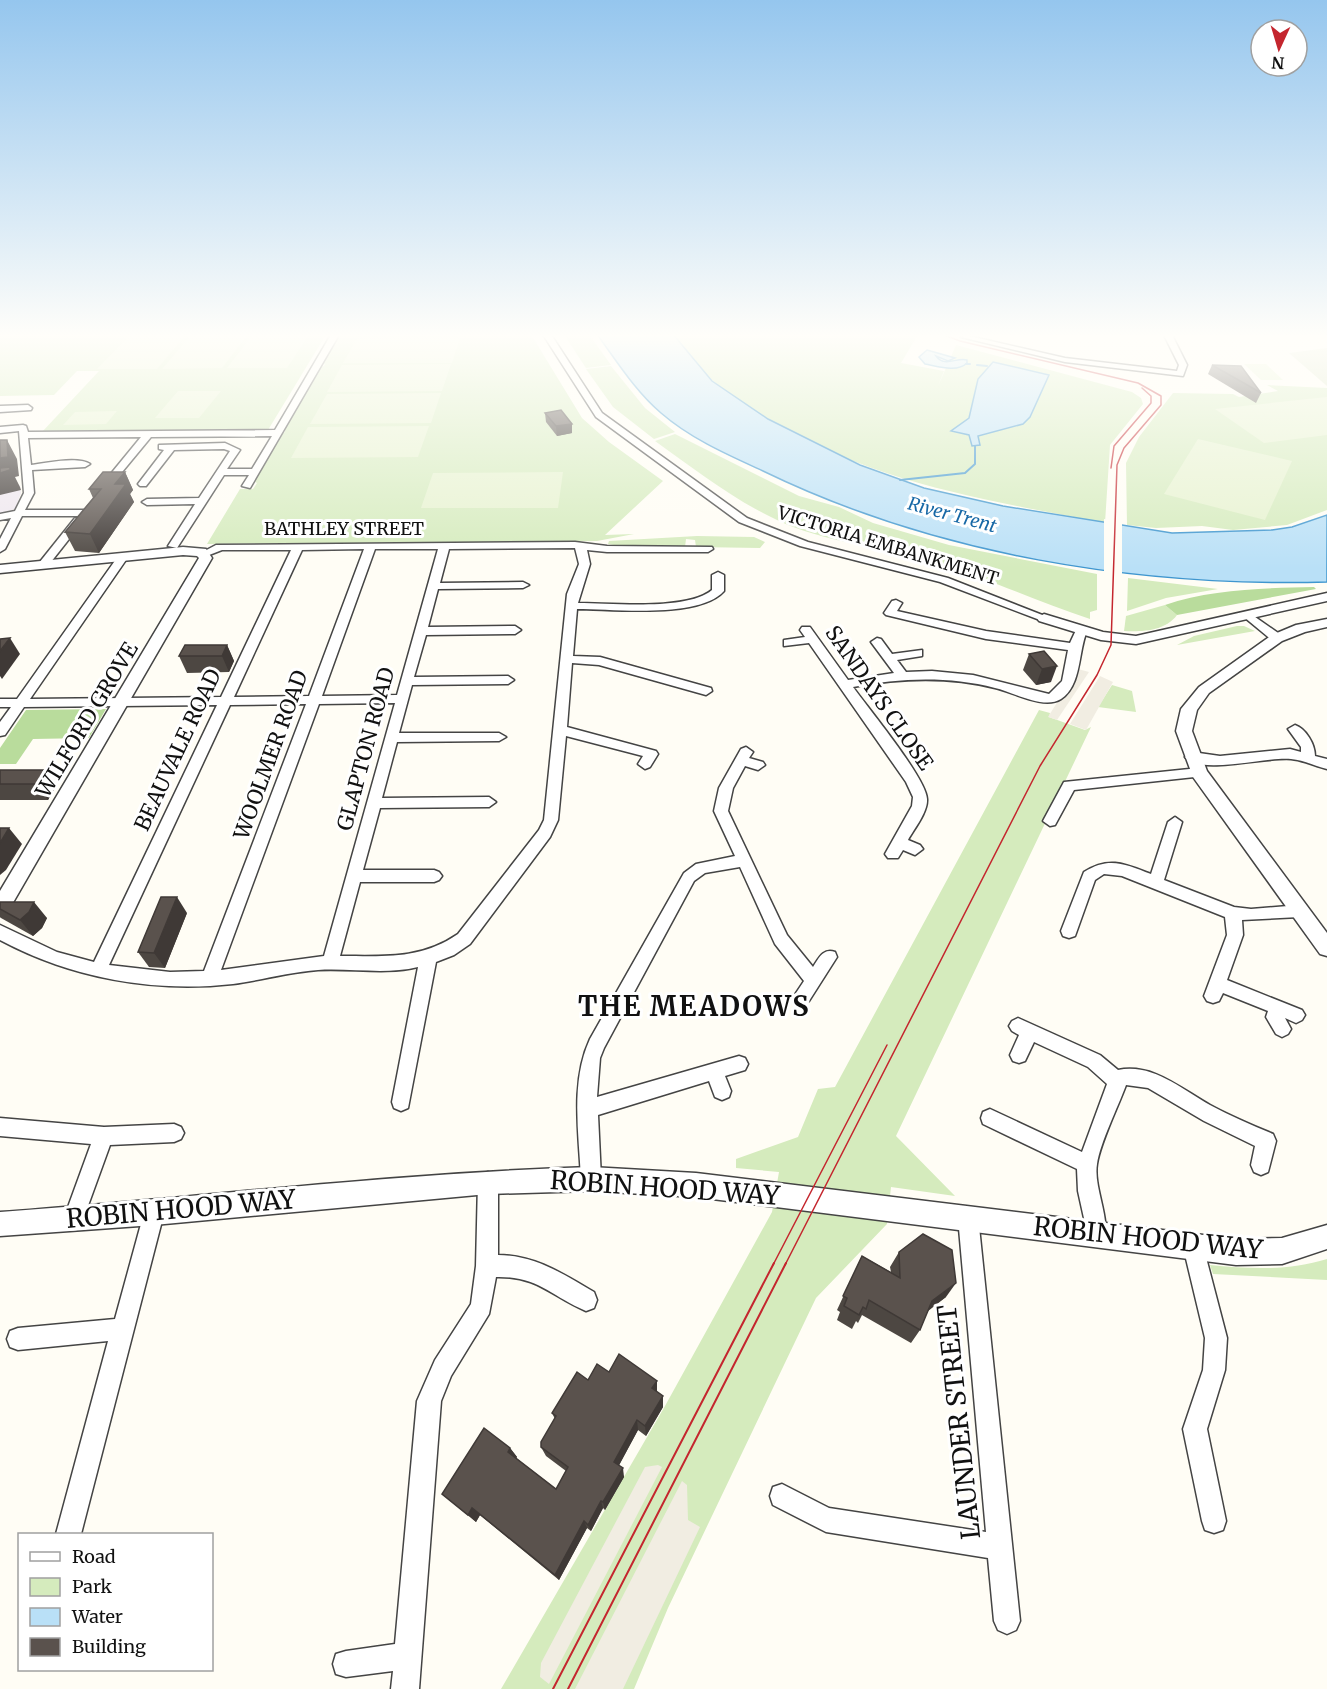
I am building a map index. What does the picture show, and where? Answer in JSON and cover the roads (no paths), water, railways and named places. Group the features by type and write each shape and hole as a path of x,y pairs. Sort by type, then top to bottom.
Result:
{"street":[{"path":"13,412 14,427"},
{"path":"247,486 290,412"},
{"name":"VICTORIA EMBANKMENT","path":"597,412 718,504 743,520 804,544 944,580 1044,618 1063,627 1078,638 1111,645 1145,647 1165,643 1186,630 1327,597"},
{"path":"0,430 22,427 20,453 26,468 23,481 29,493 0,549"},
{"path":"23,435 278,433"},
{"path":"99,495 148,434"},
{"path":"143,484 167,447 234,447 234,452 173,546"},
{"path":"26,468 58,464 85,464"},
{"path":"220,472 256,471"},
{"path":"147,502 202,501"},
{"path":"0,517 20,513 88,509 44,565"},
{"name":"BATHLEY STREET","path":"0,569 183,551 204,554 220,548 691,545 708,549"},
{"name":"WOOLMER ROAD","path":"210,978 371,546"},
{"name":"GLAPTON ROAD","path":"330,963 444,546"},
{"name":"BEAUVALE ROAD","path":"98,970 298,547"},
{"path":"0,932 45,955 98,970 146,978 210,978 330,963 428,960 448,951 465,939 545,833 551,820 573,594 584,565 584,552 580,547"},
{"name":"WILFORD GROVE","path":"0,908 205,561 204,554"},
{"path":"0,732 123,557"},
{"path":"572,606 686,606 699,603 718,591 718,575"},
{"path":"433,586 523,585"},
{"path":"845,685 901,674 966,677 1053,697 1058,695 1074,667 1078,638 986,635 893,608 876,610"},
{"path":"1248,615 1277,638"},
{"path":"1327,623 1301,628 1277,638 1204,690 1185,718 1184,732 1196,765 1327,948"},
{"path":"420,631 515,630"},
{"name":"SANDAYS CLOSE","path":"788,643 809,634 920,797 919,806 896,848 915,849"},
{"path":"877,642 901,674"},
{"path":"890,658 918,653"},
{"path":"567,660 600,661 655,670 706,691"},
{"path":"407,681 508,680"},
{"path":"0,703 402,699"},
{"path":"1295,729 1308,747 1308,757"},
{"path":"560,730 651,754 645,764"},
{"path":"392,738 499,737"},
{"path":"1050,821 1069,786 1220,761 1285,754 1308,757 1327,764"},
{"path":"758,765 744,756 726,788 720,808 742,861 781,939 814,981"},
{"path":"373,803 489,802"},
{"path":"1156,882 1175,822"},
{"path":"591,1179 587,1109 588,1075 596,1045 688,877 700,868 742,861"},
{"path":"1069,931 1092,872 1110,868 1156,882 1233,913 1251,915 1300,911"},
{"path":"353,876 434,876"},
{"path":"1233,913 1235,935 1215,989 1278,1007 1296,1015"},
{"path":"803,996 829,957"},
{"path":"401,1102 428,960"},
{"path":"1278,1007 1275,1017 1282,1029"},
{"path":"1019,1055 1023,1028 1094,1061 1116,1080"},
{"path":"587,1109 739,1064"},
{"path":"714,1072 722,1091"},
{"path":"1096,1234 1088,1191 1087,1164 1116,1080 1124,1076 1154,1082 1202,1111 1266,1141 1261,1165"},
{"path":"990,1118 1087,1164"},
{"path":"0,1127 104,1136 174,1133"},
{"path":"74,1218 104,1136"},
{"name":"ROBIN HOOD WAY","path":"0,1224 154,1213 488,1182 591,1179 696,1185 1261,1253 1296,1248 1327,1237"},
{"path":"405,1689 429,1401 443,1368 481,1306 487,1266 488,1182"},
{"path":"68,1533 154,1213"},
{"name":"LAUNDER STREET","path":"968,1217 1007,1621"},
{"path":"1193,1246 1216,1338 1214,1370 1195,1429 1214,1521"},
{"path":"487,1266 521,1266 534,1269 586,1300"},
{"path":"18,1339 123,1329"},
{"path":"782,1496 826,1520 1000,1547"},
{"path":"346,1664 408,1656"}],"water":[{"name":"River Trent","path":"757,412 860,465 924,488 1003,506 1172,533 1272,530 1292,527 1327,515 1327,582 1183,579 1038,560 967,544 897,524 829,500 710,446 661,413"},
{"path":"970,412 1032,412 1023,424 978,436 980,445 972,446 969,435 951,431 969,418"}],"waterway":[{"path":"900,480 965,473 975,464 975,446"}],"tram line":[{"path":"1111,468 1114,446 1143,412"},
{"path":"785,1265 1040,766 1097,675 1111,645 1117,465 1124,448 1155,412"},
{"path":"773,1265 887,1045"},
{"path":"553,1689 774,1263"},
{"path":"568,1689 786,1263"}],"district":[{"name":"THE MEADOWS","path":"694,1007"}]}
